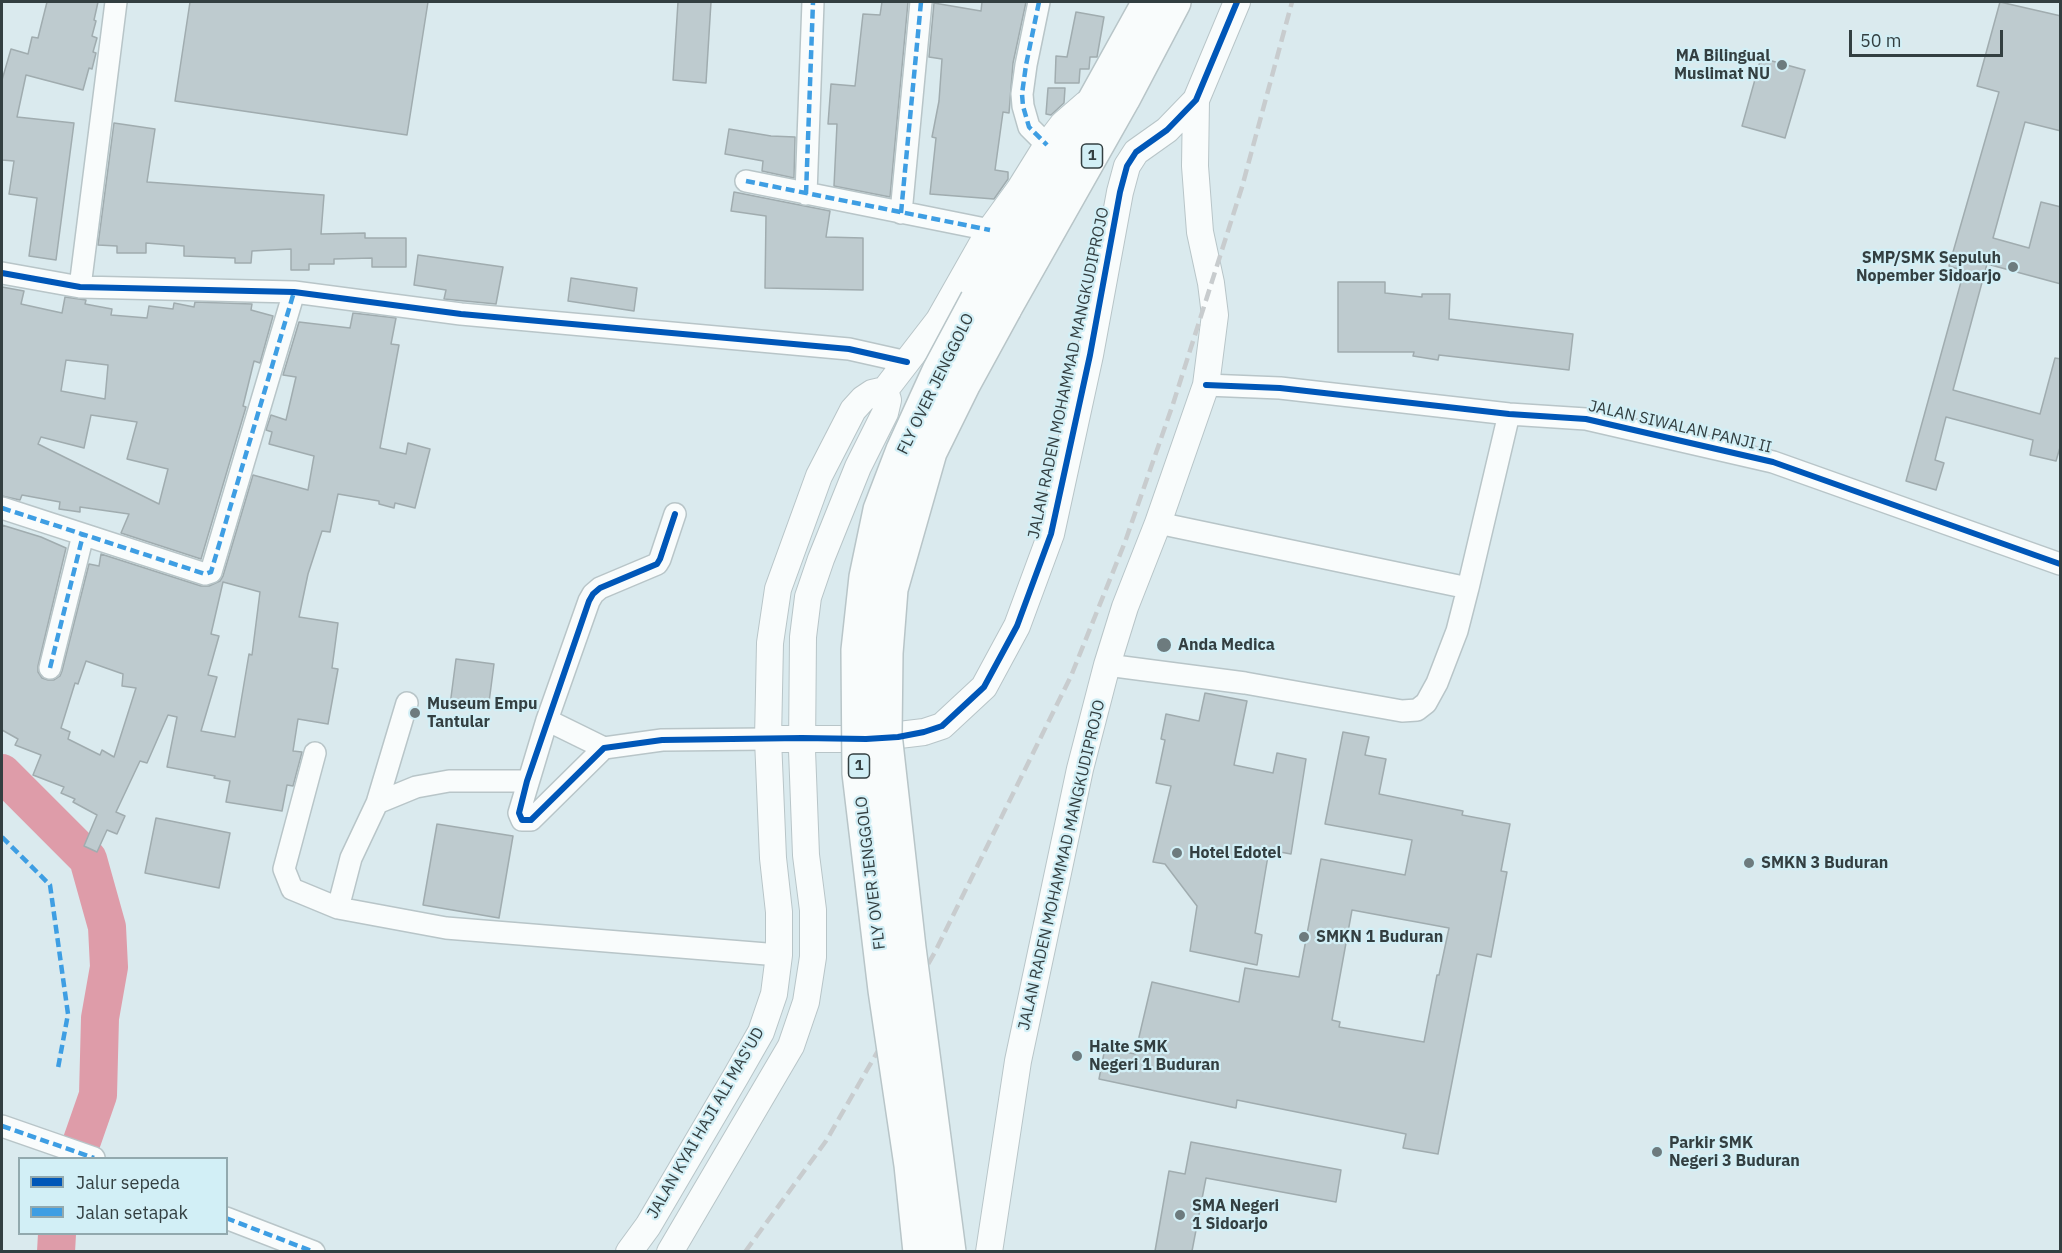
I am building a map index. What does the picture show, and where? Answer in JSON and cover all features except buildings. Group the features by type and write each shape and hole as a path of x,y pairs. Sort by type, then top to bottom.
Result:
{"highway":[{"name":"1","path":"991,304 1052,177 1149,2"},
{"name":"1","path":"991,304 1087,165 1174,2"},
{"name":"FLY OVER JENGGOLO","path":"920,1251 911,1165 885,990 859,773 858,650 866,577 880,510 903,450 939,371 991,304"},
{"name":"FLY OVER JENGGOLO","path":"949,1251 909,948 885,734 886,653 891,589 908,523 930,452 964,383 991,304"}],"street":[{"path":"80,287 116,2"},
{"path":"806,194 813,2"},
{"path":"901,213 921,2"},
{"path":"1040,2 1023,81 1023,106 1029,127 1047,145"},
{"name":"JALAN RADEN MOHAMMAD MANGKUDIPROJO","path":"768,739 866,739 924,732 942,726 984,687 1017,626 1051,534 1090,355 1120,192 1127,166 1136,152 1167,130 1196,100 1238,2"},
{"path":"547,720 604,748 662,740 768,739 770,643 778,589 819,476 853,411 862,399 872,393 885,390 907,362 939,320 990,230 1019,190 1047,145 1071,117 1095,97"},
{"name":"JALAN RADEN MOHAMMAD MANGKUDIPROJO","path":"989,1251 1018,1060 1080,769 1107,665 1125,607 1158,523 1206,385 1215,315 1199,226 1195,166 1196,100"},
{"path":"746,181 990,230"},
{"path":"2,273 80,287 294,292 461,314 849,349 907,362"},
{"path":"2,508 205,574 211,572 294,292"},
{"name":"JALAN SIWALAN PANJI II","path":"1206,385 1280,388 1509,414 1586,419 1773,462 2061,564"},
{"path":"670,1251 791,1046 806,1002 813,957 813,910 806,855 802,738 803,637 808,597 858,467 885,413 888,399 885,390"},
{"path":"1107,665 1245,683 1402,711 1417,710 1426,703 1437,683 1457,631 1509,414"},
{"path":"604,748 531,820 522,820 519,813 527,781 593,594 600,588 657,564 675,514"},
{"path":"1158,523 1468,588"},
{"path":"50,668 83,535"},
{"path":"338,908 351,858 377,802 407,703"},
{"name":"JALAN KYAI HAJI ALI MAS'UD","path":"629,1251 648,1226 761,1032 774,994 779,955 779,912 773,858 768,739"},
{"path":"315,753 284,869 292,889 338,908 446,928 779,955"},
{"path":"377,802 417,787 449,781 527,781"},
{"path":"11,1129 91,1157"},
{"path":"228,1219 314,1251"}],"waterway":[{"path":"2,773 88,859 107,927 109,967 100,1018 98,1095 76,1157"},
{"path":"56,1252 57,1235"}],"railway":[{"path":"745,1252 826,1141 935,952 1071,676 1125,542 1173,404 1242,187 1292,2"}],"marked path":[{"path":"806,194 813,2"},
{"path":"901,213 921,2"},
{"path":"1039,2 1022,94 1029,127 1047,145"},
{"path":"746,181 990,230"},
{"path":"2,508 205,574 211,572 294,292"},
{"path":"50,668 83,535"},
{"path":"2,837 50,885 68,1014 58,1068"},
{"path":"2,1126 91,1157"},
{"path":"228,1219 314,1252"}],"cycle path":[{"path":"675,514 657,564 600,588 589,601 527,781 519,813 522,820 531,820 604,748 662,740 898,737 942,726 984,687 1017,626 1051,534 1090,355 1120,192 1127,166 1136,152 1167,130 1196,100 1237,2"},
{"path":"2,273 80,287 294,292 461,314 849,349 907,362"},
{"path":"1206,385 1280,388 1509,414 1586,419 1773,462 2060,564"}],"place":[{"name":"MA Bilingual Muslimat NU","path":"1782,65"},
{"name":"SMP/SMK Sepuluh Nopember Sidoarjo","path":"2013,267"},
{"name":"Anda Medica","path":"1164,645"},
{"name":"Museum Empu Tantular","path":"415,713"},
{"name":"Hotel Edotel","path":"1177,853"},
{"name":"SMKN 3 Buduran","path":"1749,863"},
{"name":"SMKN 1 Buduran","path":"1304,937"},
{"name":"Halte SMK Negeri 1 Buduran","path":"1077,1056"},
{"name":"Parkir SMK Negeri 3 Buduran","path":"1657,1152"},
{"name":"SMA Negeri 1 Sidoarjo","path":"1180,1215"}]}
